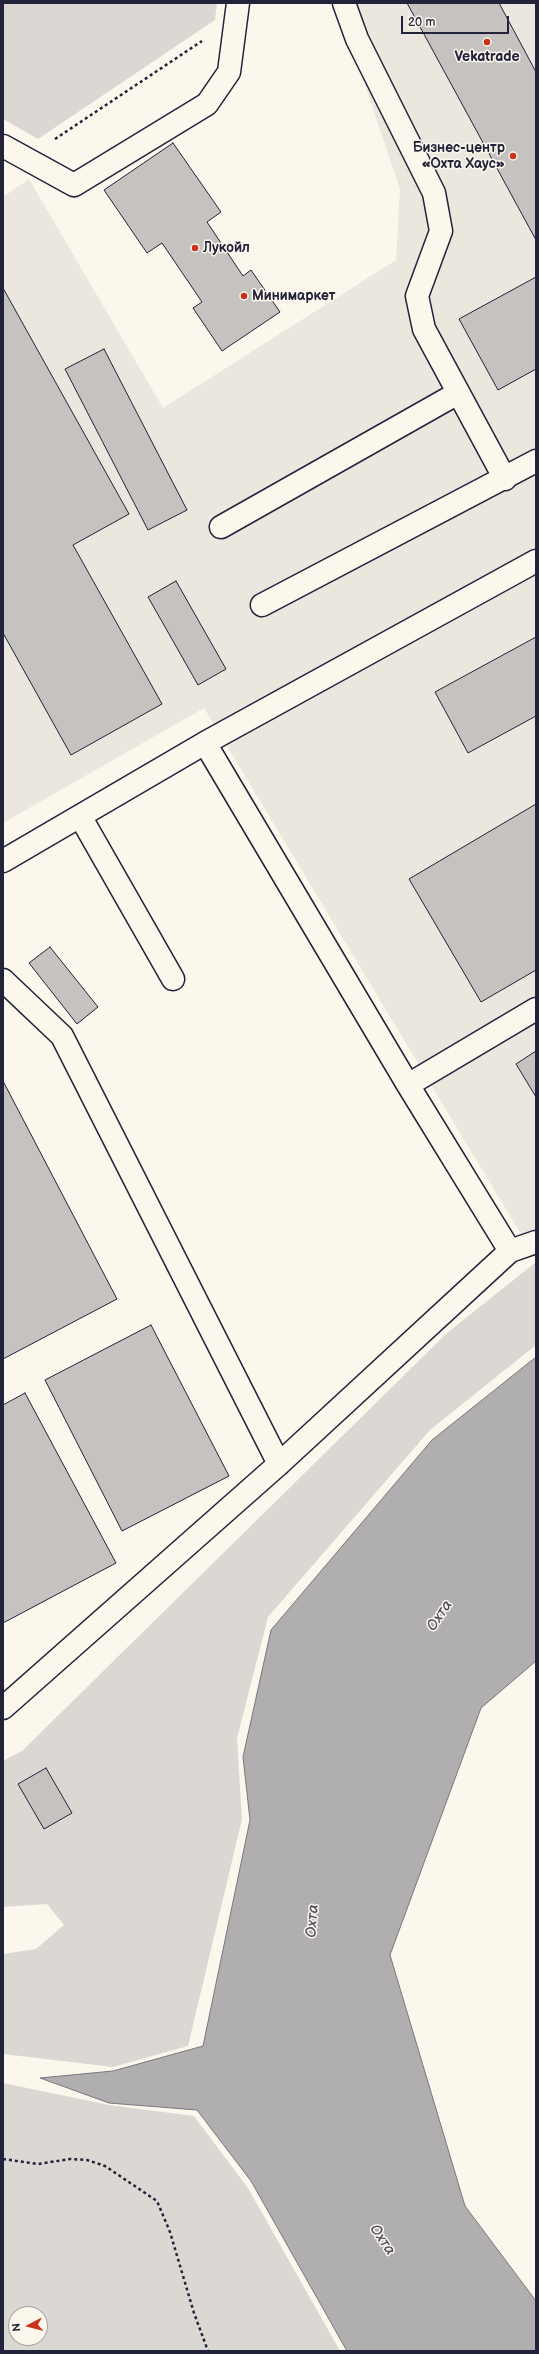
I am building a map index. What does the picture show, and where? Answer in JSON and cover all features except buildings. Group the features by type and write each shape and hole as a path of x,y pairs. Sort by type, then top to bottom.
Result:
{"street":[{"path":"344,3 357,39 434,193 441,231 417,296 424,329 505,479"},
{"path":"3,146 74,186 207,104 229,72 238,10"},
{"path":"221,527 458,393"},
{"path":"262,605 505,479 536,461"},
{"path":"3,861 205,743 536,561"},
{"path":"205,743 408,1085 510,1251"},
{"path":"80,816 173,979"},
{"path":"3,980 62,1036 279,1464"},
{"path":"408,1085 536,1009"},
{"path":"3,1708 279,1464 510,1251 536,1242"}],"path":[{"path":"29,161 46,145 238,10"},
{"path":"3,2159 21,2163 38,2164 70,2159 88,2160 105,2166 157,2201 170,2232 194,2313 208,2351"}],"shaded area":[{"path":"3,3 217,3 215,20 38,139 3,119"},
{"path":"337,3 536,3 536,1259 204,708 3,823 3,197 29,179 163,408 396,260 400,189"},
{"path":"536,1262 536,1345 430,1430 268,1617 237,1738 242,1819 188,2046 113,2067 3,2054 3,1954 36,1949 64,1925 47,1904 3,1907 3,1761 22,1751 447,1333"},
{"path":"3,2083 109,2105 194,2116 248,2188 340,2351 5,2351 3,2348"}],"water":[{"name":"Охта","path":"536,1357 536,1661 481,1708 390,1955 465,2206 536,2301 536,2351 347,2351 251,2181 197,2110 109,2103 40,2078 113,2071 203,2046 250,1820 243,1757 271,1630 432,1440"}],"place":[{"name":"Vekatrade","path":"487,42"},
{"name":"Бизнес-центр «Охта Хаус»","path":"513,156"},
{"name":"Лукойл","path":"195,248"},
{"name":"Минимаркет","path":"244,296"}]}
